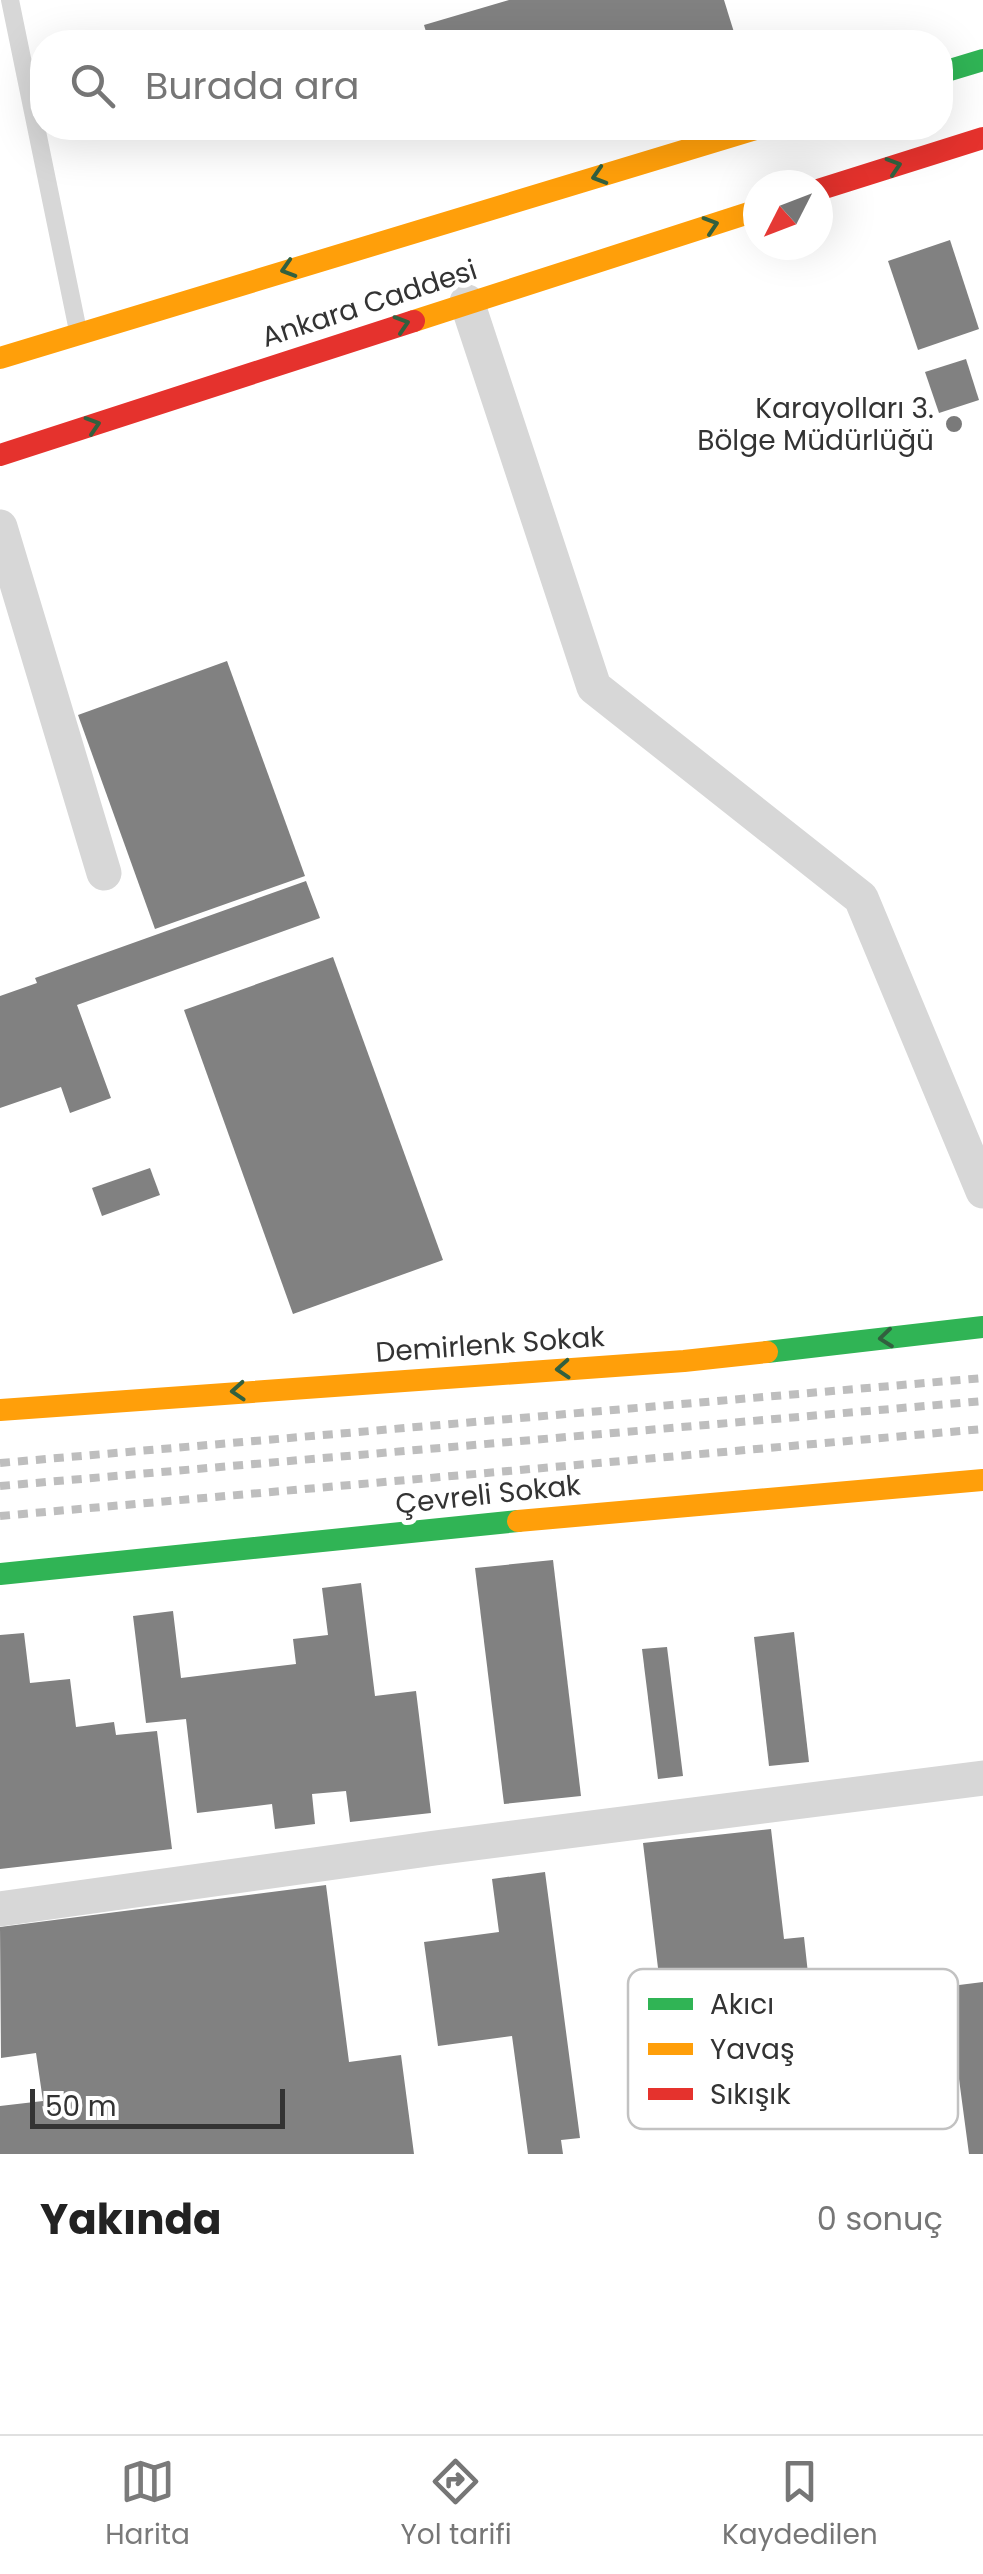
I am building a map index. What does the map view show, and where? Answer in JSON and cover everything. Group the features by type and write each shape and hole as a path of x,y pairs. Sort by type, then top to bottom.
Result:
{"street":[{"path":"953,69 983,60"},
{"name":"Ankara Caddesi","path":"0,358 720,140"},
{"path":"833,185 978,140"},
{"name":"Ankara Caddesi","path":"0,455 743,215"},
{"path":"466,302 594,687 861,898 983,1191"},
{"path":"0,528 104,873"},
{"name":"Demirlenk Sokak","path":"0,1410 684,1361 983,1327"},
{"name":"Çevreli Sokak","path":"0,1574 983,1480"},
{"path":"0,1910 435,1848 983,1778"}],"lane":[{"path":"10,0 30,98"},
{"path":"39,140 78,332"}],"building":[{"path":"509,0 724,0 733,30 425,30 424,25"},
{"path":"950,240 979,329 918,350 888,261"},
{"path":"966,359 979,400 939,413 925,372"},
{"path":"227,661 305,876 155,929 78,715"},
{"path":"306,881 320,918 77,1005 111,1098 70,1113 61,1087 0,1108 0,996 37,983 35,978"},
{"path":"333,957 443,1260 293,1314 184,1010"},
{"path":"150,1168 160,1195 102,1216 92,1188"},
{"path":"553,1560 581,1796 504,1804 475,1568"},
{"path":"361,1583 375,1696 416,1691 431,1813 350,1822 346,1791 312,1794 315,1824 275,1829 272,1804 197,1813 186,1719 146,1723 133,1616 173,1611 181,1678 296,1664 293,1639 328,1635 322,1588"},
{"path":"794,1632 809,1762 769,1766 754,1637"},
{"path":"24,1633 30,1683 70,1679 76,1727 114,1722 116,1735 157,1731 172,1849 0,1869 0,1635"},
{"path":"667,1647 683,1776 658,1779 642,1649"},
{"path":"771,1829 784,1939 804,1937 808,1969 658,1969 643,1843"},
{"path":"545,1872 580,2138 561,2140 563,2154 528,2154 512,2036 438,2046 424,1942 499,1932 492,1879"},
{"path":"326,1885 349,2062 401,2055 414,2154 0,2154 0,2106 43,2101 36,2053 1,2058 0,1927"},
{"path":"983,1982 983,2154 969,2154 958,2079 958,1985"}],"railway":[{"path":"0,1463 983,1378"},
{"path":"0,1486 983,1401"},
{"path":"0,1516 983,1429"}],"traffic: fast":[{"path":"953,69 983,60"},
{"path":"767,1352 983,1327"},
{"path":"0,1574 518,1521"}],"traffic: slow":[{"path":"0,358 719,140"},
{"path":"414,321 743,215"},
{"path":"0,1410 767,1352"},
{"path":"518,1521 983,1480"}],"traffic: jam":[{"path":"833,185 983,138"},
{"path":"0,455 414,321"}],"place":[{"name":"Karayolları 3. Bölge Müdürlüğü","path":"954,424"}]}
